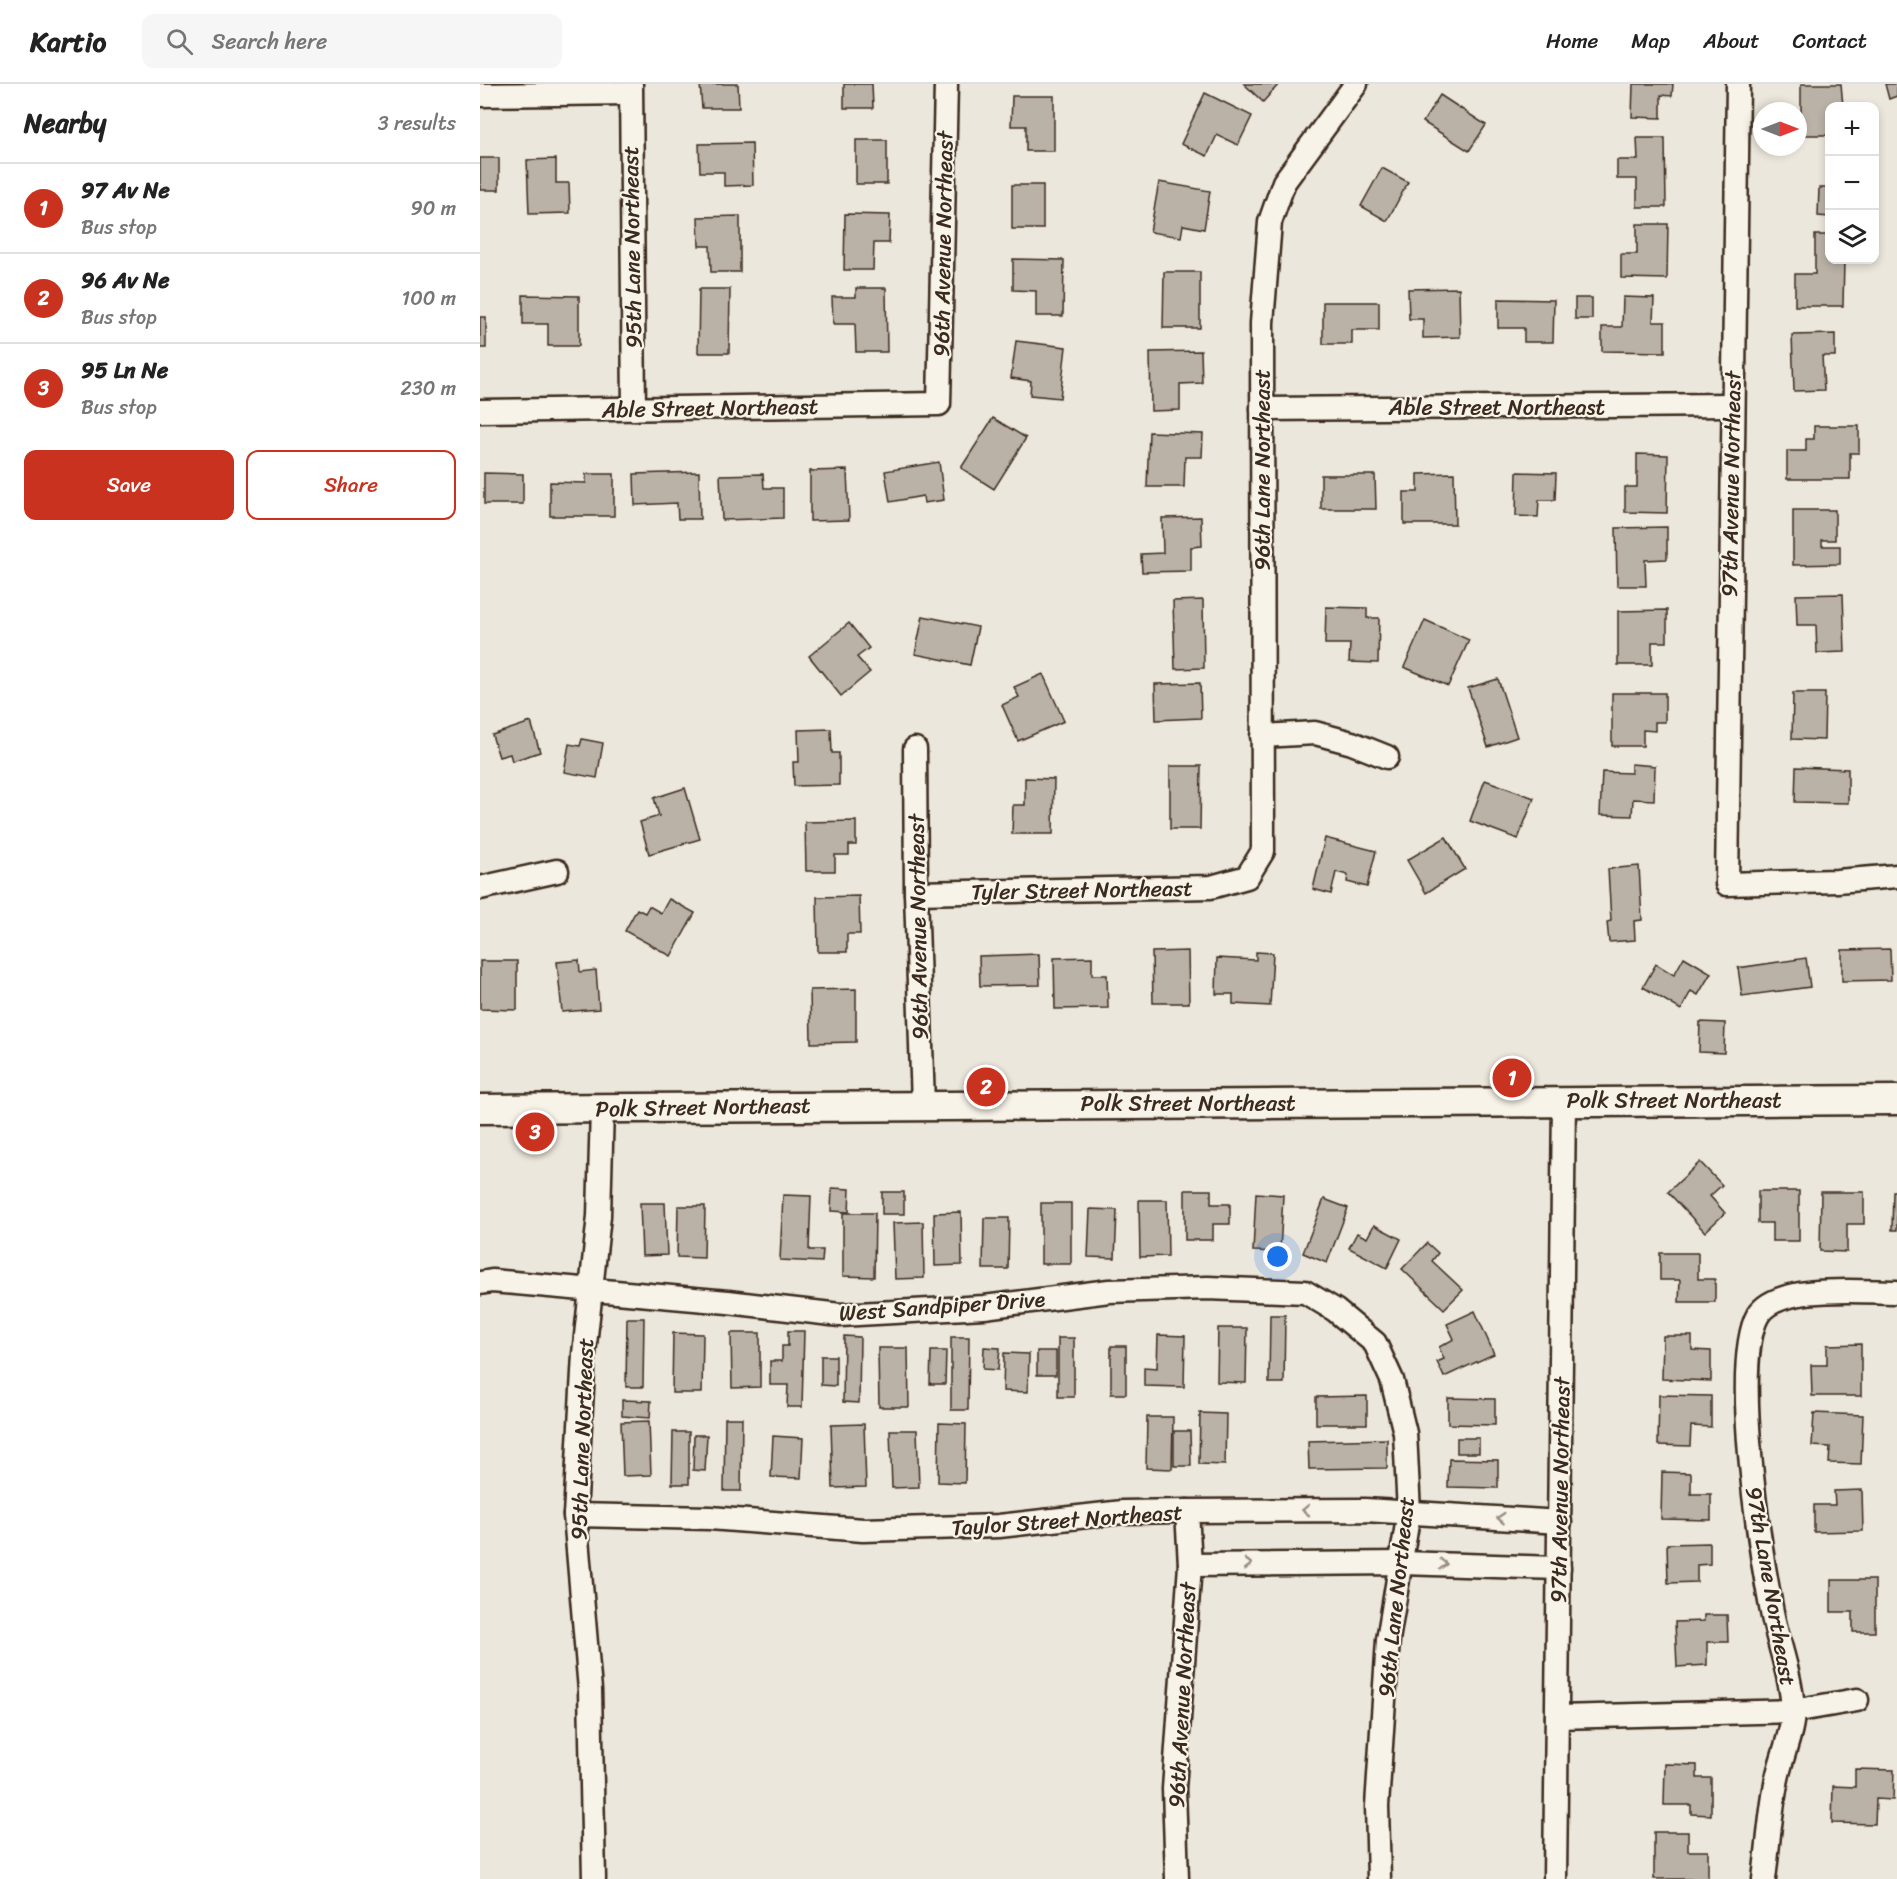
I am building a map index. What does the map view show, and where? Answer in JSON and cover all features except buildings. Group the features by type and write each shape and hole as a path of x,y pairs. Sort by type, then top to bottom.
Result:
{"street":[{"name":"96th Avenue Northeast","path":"939,404 946,84"},
{"name":"96th Lane Northeast","path":"1247,877 1263,851 1262,323 1270,222 1284,182 1356,84"},
{"name":"97th Avenue Northeast","path":"1738,84 1727,884 1837,881 1897,876"},
{"path":"480,95 630,88"},
{"name":"95th Lane Northeast","path":"630,88 634,409"},
{"name":"Able Street Northeast","path":"480,411 939,404"},
{"name":"Able Street Northeast","path":"1262,409 1732,405"},
{"path":"1262,736 1315,733 1352,743 1387,757"},
{"name":"96th Avenue Northeast","path":"915,749 916,893 923,1105"},
{"path":"480,888 557,871"},
{"name":"Tyler Street Northeast","path":"916,893 1211,887 1247,877"},
{"name":"Polk Street Northeast","path":"480,1109 1897,1100"},
{"name":"97th Avenue Northeast","path":"1556,1879 1564,1101"},
{"name":"95th Lane Northeast","path":"594,1879 590,1690 575,1515 584,1354 598,1216 602,1107"},
{"name":"West Sandpiper Drive","path":"480,1283 492,1281 591,1289 840,1315 984,1307 1109,1291 1208,1288 1305,1292 1335,1310 1357,1328"},
{"name":"97th Lane Northeast","path":"1764,1879 1776,1784 1793,1711 1782,1647 1771,1608 1749,1453 1747,1350 1759,1314 1777,1300 1813,1292 1897,1292"},
{"name":"96th Lane Northeast","path":"1357,1328 1375,1343 1392,1380 1405,1433 1409,1512 1388,1640 1377,1806 1379,1879"},
{"name":"Taylor Street Northeast","path":"575,1515 710,1518 863,1530 999,1526 1123,1512 1187,1511 1365,1510 1560,1522"},
{"name":"96th Avenue Northeast","path":"1177,1879 1174,1789 1190,1564 1187,1511"},
{"path":"1190,1564 1402,1563 1559,1568"},
{"path":"1557,1717 1793,1711 1857,1700"}],"place":[{"name":"97 Av Ne","path":"1512,1078"},
{"name":"96 Av Ne","path":"986,1087"},
{"name":"95 Ln Ne","path":"535,1132"}]}
